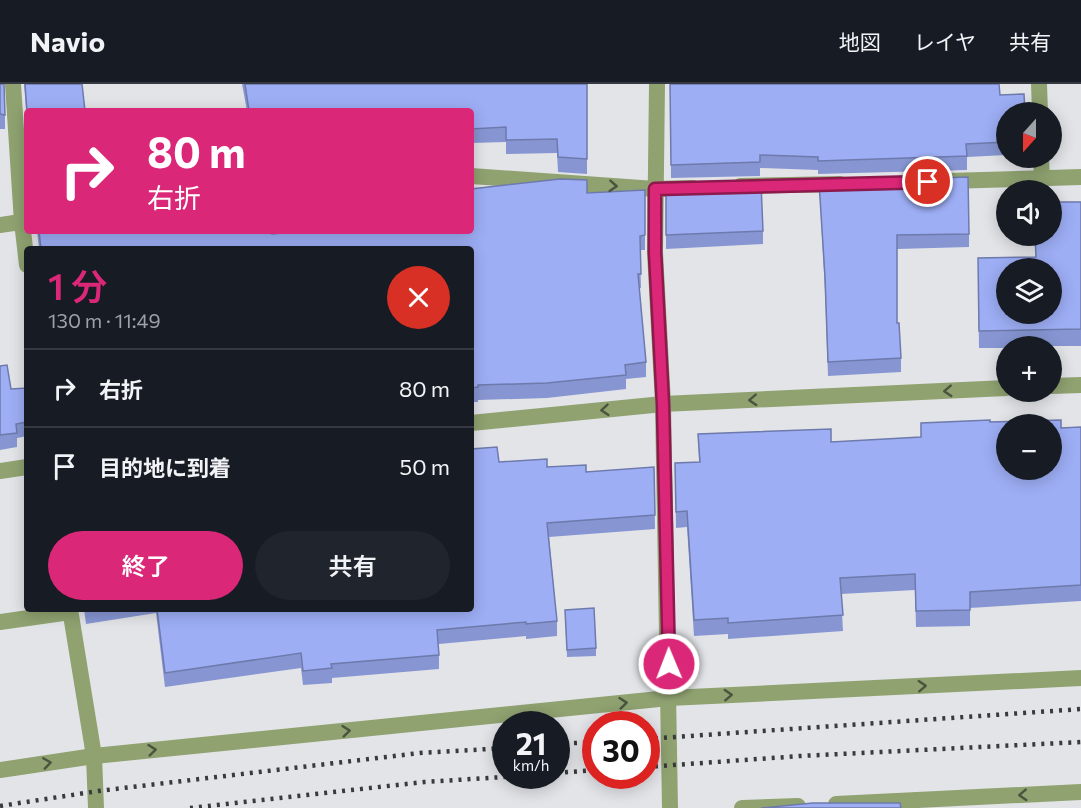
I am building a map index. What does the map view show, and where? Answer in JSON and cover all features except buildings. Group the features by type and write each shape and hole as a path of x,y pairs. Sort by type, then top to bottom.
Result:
{"street":[{"path":"0,225 24,221 13,84"},
{"path":"657,84 655,252 663,404 670,808"},
{"path":"1039,84 1040,102"},
{"path":"1041,168 1042,179"},
{"path":"474,176 655,189 854,184"},
{"path":"936,182 1081,177"},
{"path":"1062,386 1081,385"},
{"path":"474,423 663,404 996,388"},
{"path":"0,471 24,467"},
{"path":"0,622 58,612"},
{"path":"70,612 94,756 96,808"},
{"path":"0,770 94,756 669,698 1081,678"},
{"path":"742,808 1081,792"}],"railway":[{"path":"660,738 1081,709"},
{"path":"660,766 800,756 1081,742"},
{"path":"570,743 582,743"},
{"path":"0,806 98,791 420,753 492,749"},
{"path":"570,772 582,771"},
{"path":"190,808 424,782 492,778"}],"route":[{"path":"669,664 663,404 655,252 655,189 928,182"}]}
